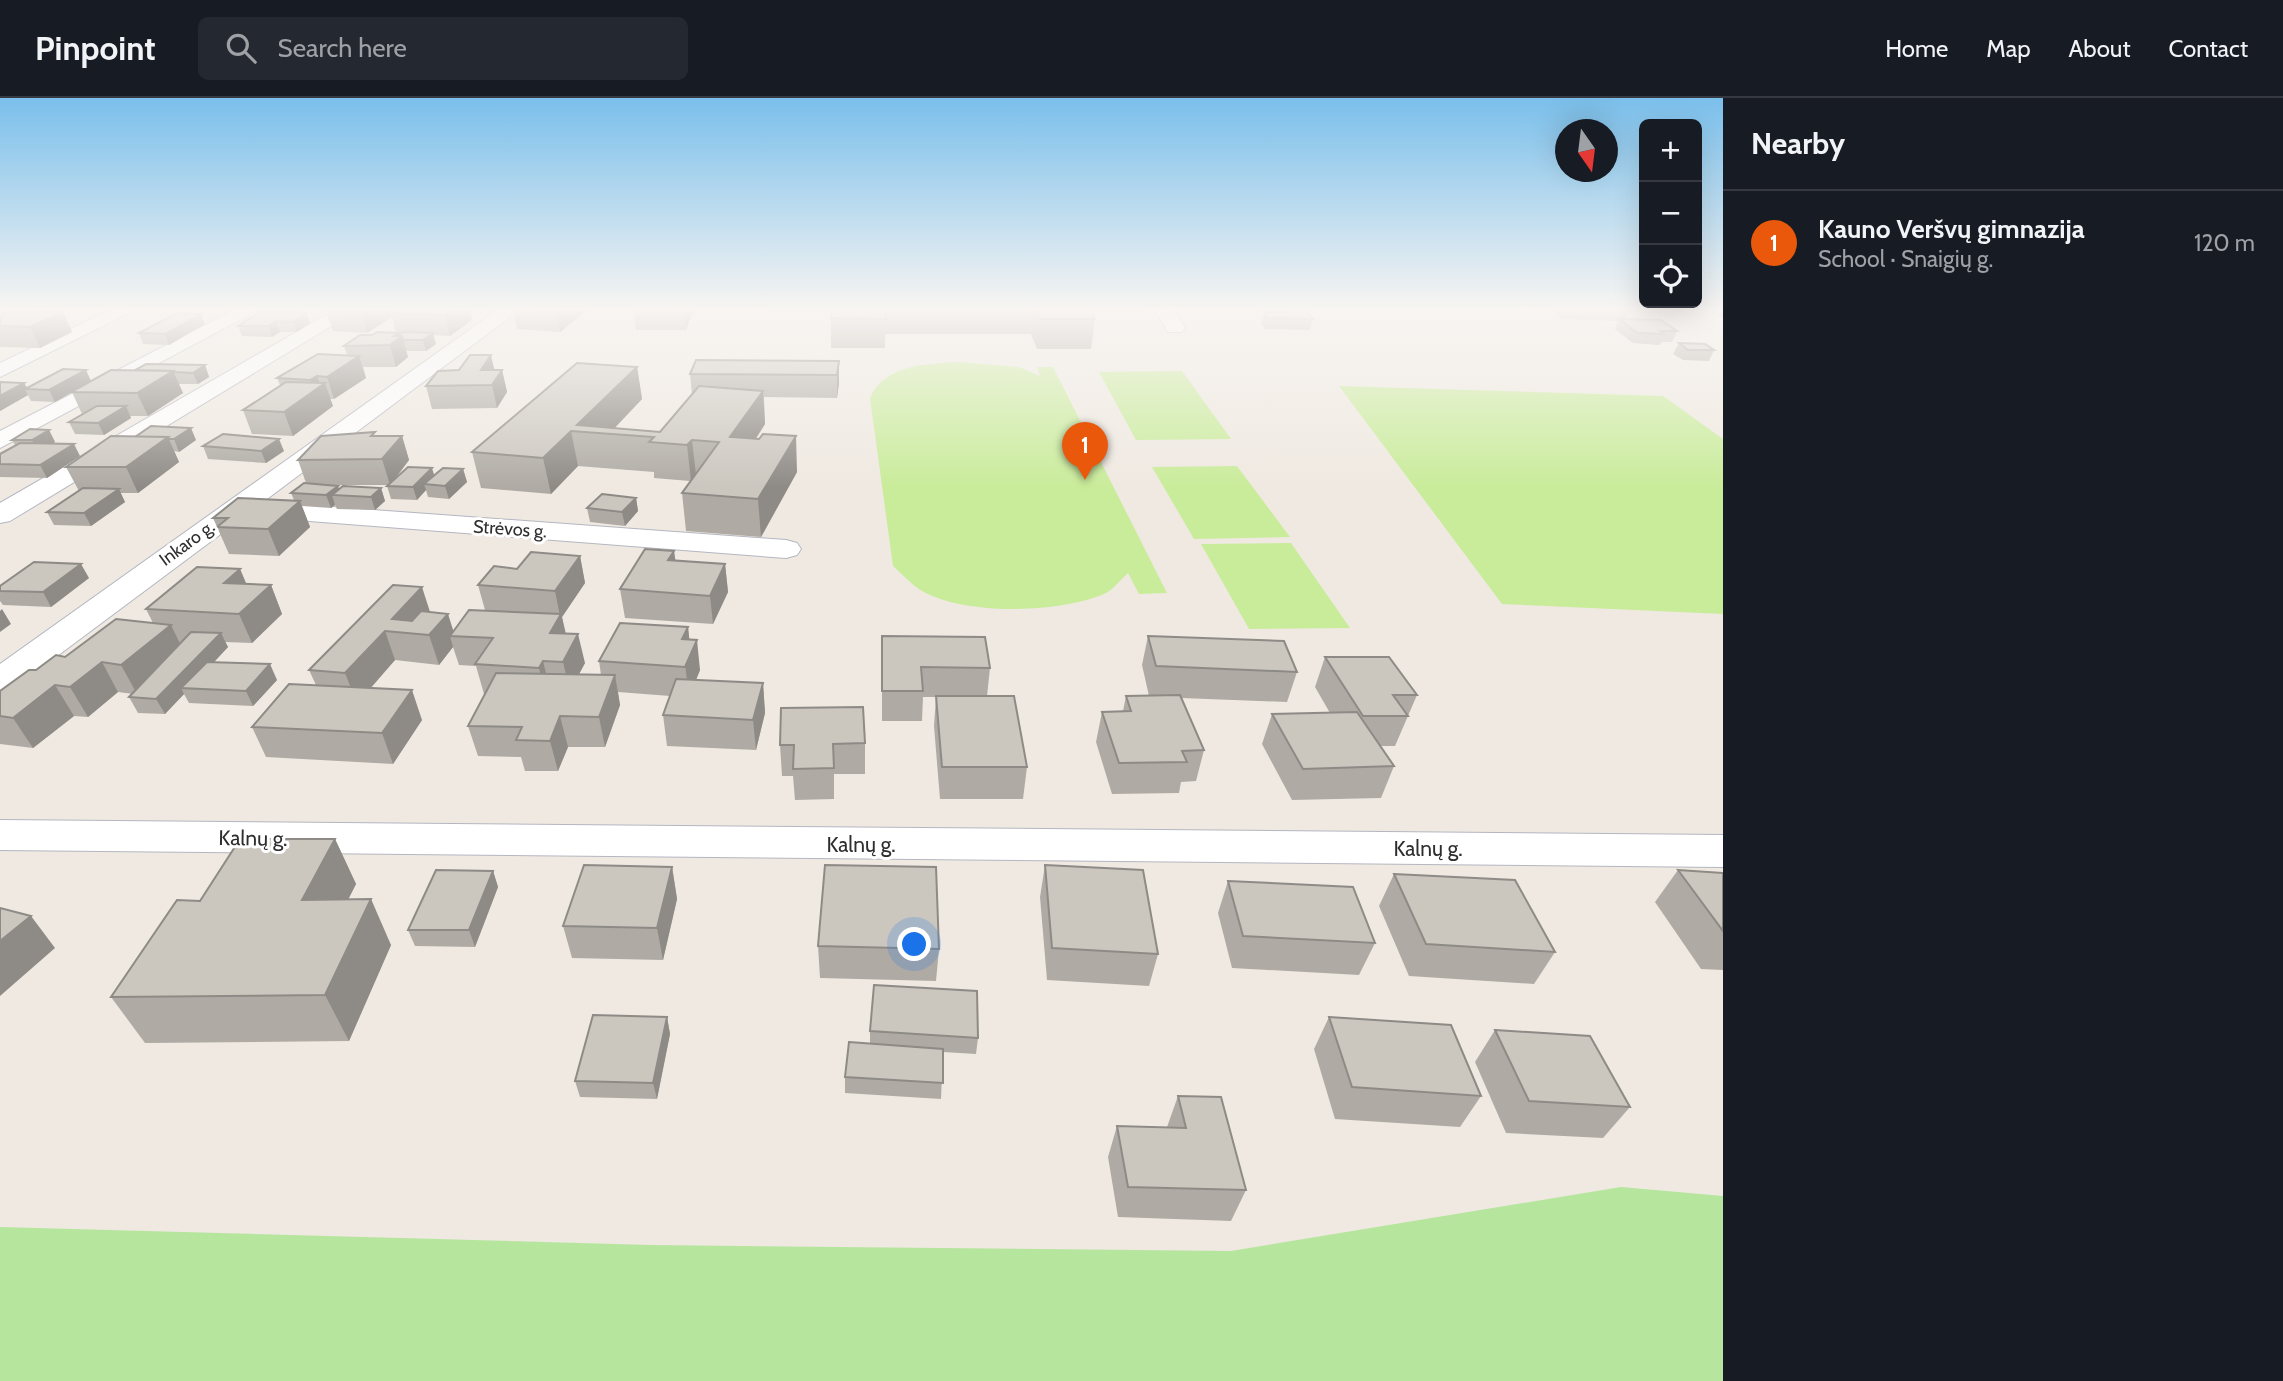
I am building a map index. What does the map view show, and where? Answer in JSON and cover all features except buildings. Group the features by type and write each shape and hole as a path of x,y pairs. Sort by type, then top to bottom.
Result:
{"street":[{"path":"0,441 139,368"},
{"path":"0,515 250,368"},
{"name":"Inkaro g.","path":"0,681 429,368"},
{"name":"Strėvos g.","path":"234,508 786,549"},
{"name":"Kalnų g.","path":"0,835 1723,851"}],"green space":[{"path":"908,368 1021,368 1040,376 1037,368 1053,368 1167,593 1139,594 1128,573 1104,594 1085,600 1038,608 987,608 941,599 911,583 893,566 870,398 886,378"},
{"path":"1182,371 1231,439 1136,440 1099,372"},
{"path":"1339,386 1663,396 1723,439 1723,614 1502,604"},
{"path":"1237,466 1290,537 1194,539 1152,467"},
{"path":"1291,543 1350,628 1249,629 1201,544"},
{"path":"1621,1187 1723,1196 1723,1381 0,1381 0,1227 651,1245 1231,1251"}],"place":[{"name":"Kauno Veršvų gimnazija","path":"1085,480"}]}
